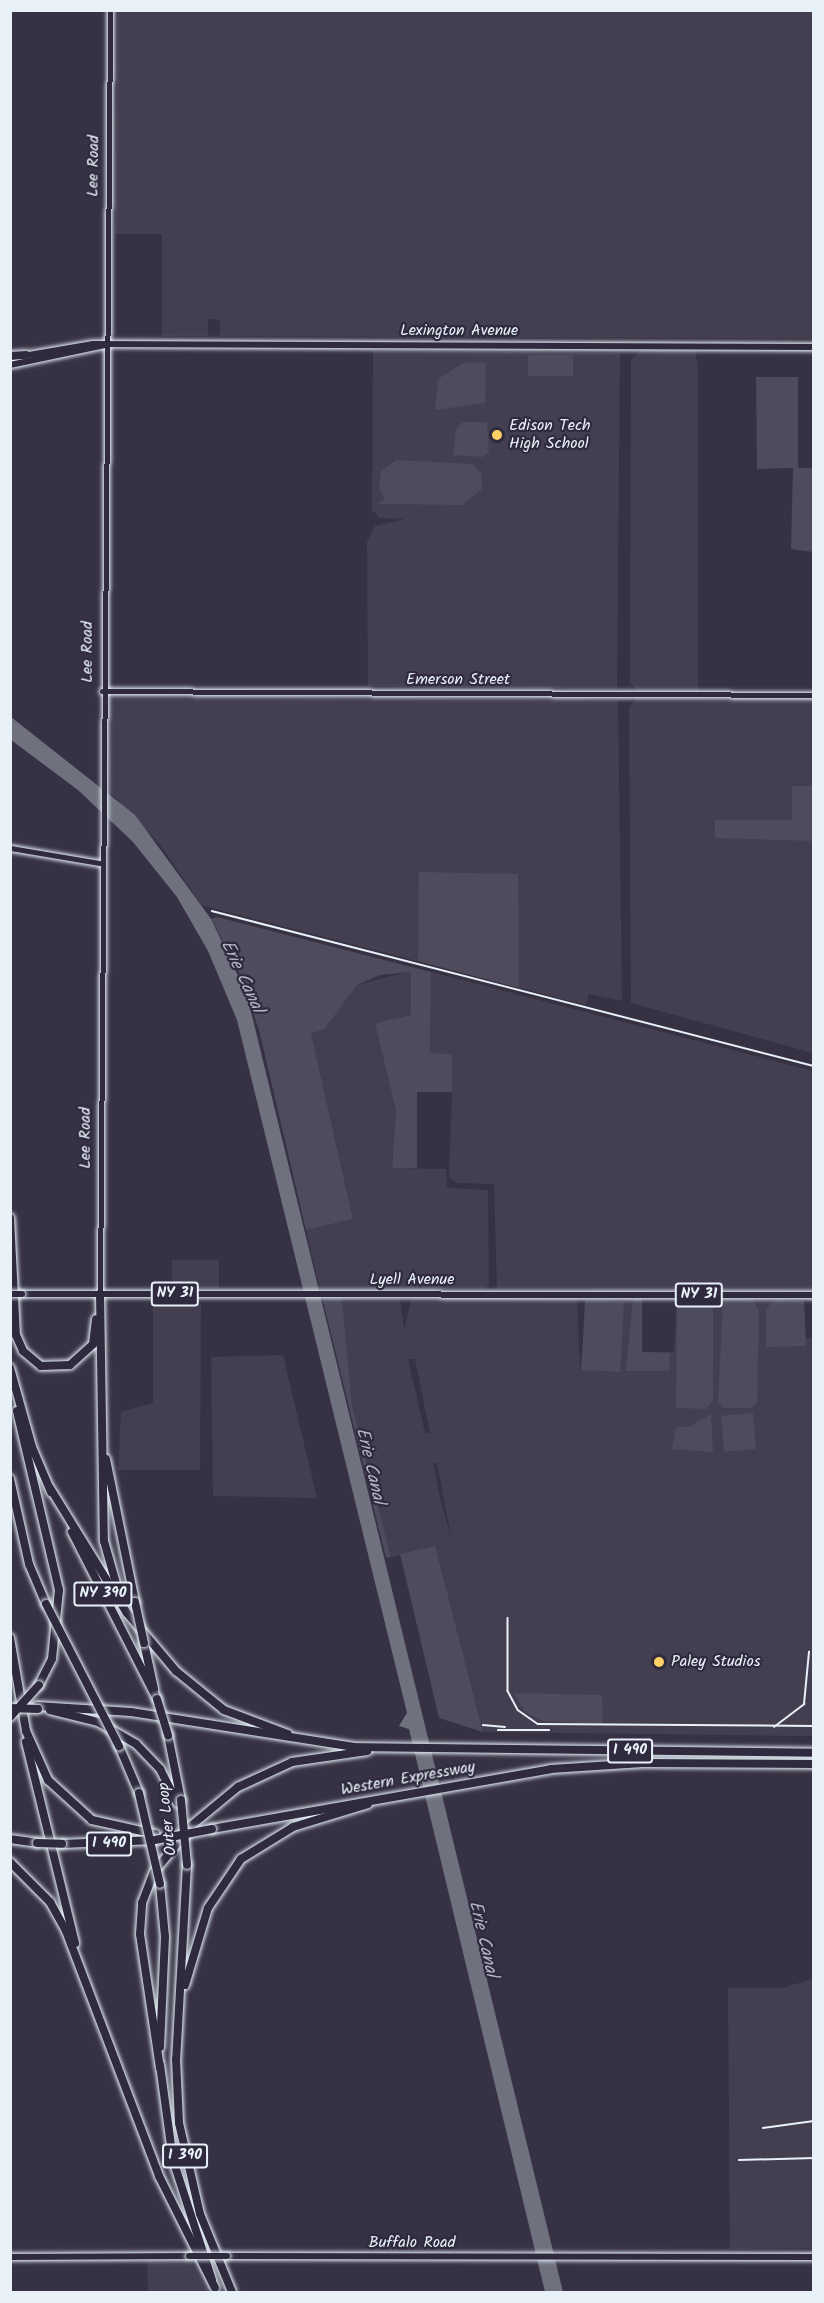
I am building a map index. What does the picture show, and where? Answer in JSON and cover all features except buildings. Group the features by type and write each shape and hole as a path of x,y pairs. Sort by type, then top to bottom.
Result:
{"highway":[{"path":"10,357 26,355"},
{"path":"10,1218 16,1335 30,1359 52,1368 80,1360 93,1344 100,1294"},
{"path":"100,1294 104,1541 132,1619"},
{"path":"10,1370 58,1590 52,1659 39,1685 10,1717"},
{"name":"Outer Loop","path":"10,1370 32,1447 50,1488 156,1699 168,1735 187,1865 176,2093 183,2145 210,2246 232,2292"},
{"path":"102,1425 135,1602 156,1699"},
{"name":"Outer Loop","path":"10,1479 29,1564 46,1604 119,1746 139,1793 160,1884 165,1937 160,2068 173,2160 216,2290"},
{"path":"50,1488 132,1619 183,1678 224,1710 281,1733 342,1745"},
{"path":"10,1638 38,1802 85,1979"},
{"name":"Western Expressway","path":"10,1707 131,1712 342,1745 399,1749 813,1753"},
{"path":"37,1707 93,1720 136,1744 160,1769 179,1802"},
{"path":"26,1731 48,1780 75,1809 113,1829 155,1837"},
{"path":"160,2068 141,1919 148,1885 168,1852 213,1804 264,1773 325,1755 399,1749"},
{"name":"Western Expressway","path":"10,1839 62,1844 155,1837 454,1784 614,1764 813,1764"},
{"path":"179,2013 208,1908 241,1859 293,1827 409,1792"},
{"path":"10,1862 50,1902 85,1979 159,2176 216,2290"}],"main road":[{"name":"Lexington Avenue","path":"26,355 105,345 813,346"},
{"name":"Lexington Avenue","path":"10,365 105,345"},
{"name":"Lyell Avenue","path":"10,1294 813,1295"},
{"name":"Buffalo Road","path":"10,2257 813,2257"}],"street":[{"name":"Lee Road","path":"100,1294 100,826 110,10"},
{"name":"Emerson Street","path":"102,690 813,695"},
{"path":"10,848 100,863"}],"shaded area":[{"path":"118,11 813,11 813,338 220,336 220,320 208,319 208,336 162,336 162,234 115,234"},
{"path":"641,350 695,350 698,368 698,691 638,691 630,683 631,360"},
{"path":"373,351 620,353 617,689 368,686 367,542 375,526 405,519 380,518 372,510"},
{"path":"528,355 573,355 573,376 528,376"},
{"path":"465,362 486,363 485,403 435,410 438,379"},
{"path":"756,377 798,377 798,468 813,468 813,552 791,549 793,468 757,469"},
{"path":"463,422 487,422 489,452 483,457 453,455 456,429"},
{"path":"396,460 473,464 482,474 482,489 462,505 377,504 385,499 379,489 381,471"},
{"path":"116,694 618,700 622,1001 589,994 586,1005 201,905 159,843 110,793 106,702"},
{"path":"637,698 813,699 813,786 792,787 792,820 716,820 813,841 813,1053 631,1003 629,707"},
{"path":"792,786 813,786 813,841 715,838 715,820 792,820"},
{"path":"419,872 518,874 519,988 418,961"},
{"path":"217,917 431,972 430,1052 452,1055 452,1092 417,1092 417,1168 392,1168 396,1111 375,1023 411,1015 411,972 380,975 357,985 324,1030 311,1033 353,1219 306,1230 259,1030 238,970 211,919"},
{"path":"411,971 411,1015 376,1023 396,1111 392,1168 446,1169 447,1188 488,1190 489,1285 484,1289 320,1290 306,1230 353,1219 311,1033 324,1030 357,985"},
{"path":"431,972 813,1071 813,1291 497,1289 494,1184 456,1183 449,1177 452,1091 430,1052"},
{"path":"172,1260 219,1260 219,1288 172,1288"},
{"path":"322,1297 342,1297 352,1405 391,1557 386,1558"},
{"path":"342,1297 400,1298 404,1330 412,1297 577,1299 580,1370 588,1299 642,1299 642,1352 674,1352 677,1299 804,1301 806,1338 814,1338 813,1736 483,1732 435,1546 391,1557 352,1405","holes":["408,1359 415,1359 430,1433 425,1433","433,1463 437,1463 452,1542 440,1497"]},
{"path":"633,1299 642,1299 642,1352 670,1353 669,1371 626,1371"},
{"path":"677,1299 713,1303 713,1400 706,1409 676,1408"},
{"path":"723,1299 751,1299 759,1310 757,1403 750,1408 724,1408 718,1402"},
{"path":"585,1300 624,1302 620,1372 581,1370"},
{"path":"774,1300 804,1301 806,1346 766,1347 766,1309"},
{"path":"153,1304 201,1304 200,1470 118,1470 121,1412 153,1403"},
{"path":"283,1355 317,1498 213,1496 211,1357"},
{"path":"753,1413 756,1449 724,1452 721,1416"},
{"path":"711,1414 713,1452 672,1449 676,1427 689,1427"},
{"path":"435,1546 483,1732 439,1718 400,1554"},
{"path":"514,1693 602,1695 603,1724 542,1721 524,1711"},
{"path":"813,1979 813,2248 730,2249 728,1988 782,1988"},
{"path":"147,2260 190,2260 208,2292 148,2292"}],"water":[{"path":"11,717 135,815 211,919 247,995 563,2292 545,2292 409,1729 399,1726 407,1713 237,1020 208,951 177,897 133,842 78,790 11,740"}],"railway":[{"path":"212,911 814,1066"},
{"path":"508,1618 508,1691 518,1710 538,1724 814,1726"},
{"path":"774,1727 804,1704 809,1652"},
{"path":"483,1725 505,1727"},
{"path":"498,1730 549,1730"},
{"path":"763,2128 814,2121"},
{"path":"739,2160 814,2158"}],"place":[{"name":"Edison Tech High School","path":"497,435"},
{"name":"Paley Studios","path":"659,1662"}],"water label":[{"name":"Erie Canal","path":"241,977"},
{"name":"Erie Canal","path":"369,1466"},
{"name":"Erie Canal","path":"482,1939"}]}
